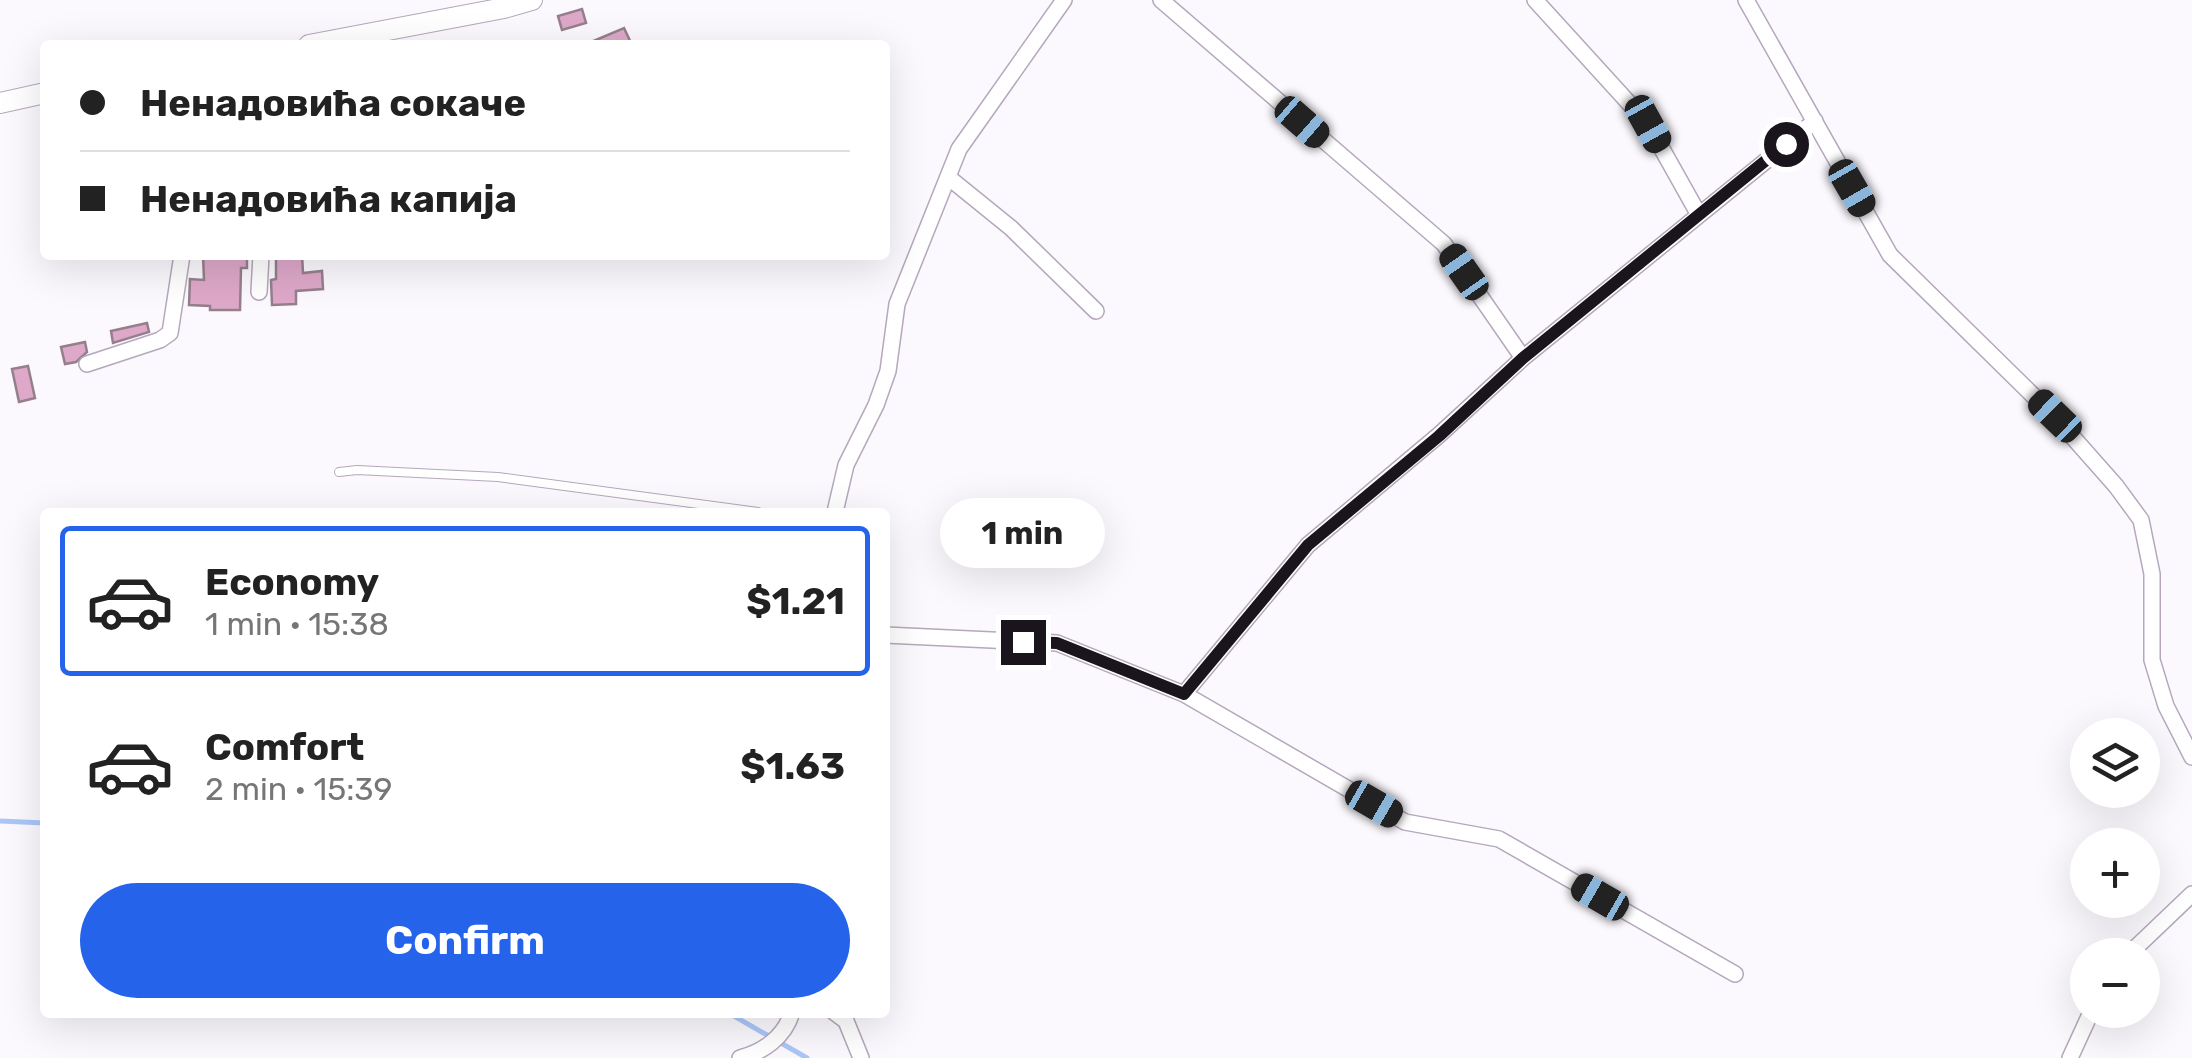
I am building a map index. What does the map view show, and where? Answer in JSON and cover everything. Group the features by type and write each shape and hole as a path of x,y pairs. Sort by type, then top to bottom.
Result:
{"street":[{"path":"373,39 532,0"},
{"path":"836,508 846,465 888,371 896,304 959,149 1064,0"},
{"path":"1161,0 1444,244 1523,358"},
{"path":"1535,0 1648,124 1699,215"},
{"path":"1746,0 1890,255 2055,416 2140,520 2152,574 2152,660 2166,706 2192,757"},
{"path":"0,103 40,94"},
{"path":"1184,694 1308,545 1439,436 1523,358 1814,121"},
{"path":"948,177 1011,228 1096,311"},
{"path":"88,364 160,340 170,333 181,260"},
{"path":"260,292 262,260"},
{"path":"890,635 1057,643 1184,694 1405,822 1498,839 1735,974"},
{"path":"2146,938 2192,894"},
{"path":"842,1018 861,1058"},
{"path":"740,1058 760,1053 790,1019"},
{"path":"2070,1058 2084,1028"}],"lane":[{"path":"339,472 498,477 728,508"}],"building":[{"path":"582,9 586,23 562,30 558,16"},
{"path":"624,28 630,40 596,40"},
{"path":"203,260 247,260 247,268 241,268 240,310 189,305 190,279 204,280"},
{"path":"276,260 302,260 303,273 322,271 323,289 296,291 296,304 272,305 271,280 276,279"},
{"path":"147,323 149,332 113,343 111,331"},
{"path":"85,342 87,352 76,362 65,364 61,347"},
{"path":"28,366 35,398 19,402 12,369"}],"waterway":[{"path":"0,821 40,823"},
{"path":"737,1018 807,1058"}],"route":[{"path":"1023,642 1057,643 1184,694 1308,545 1439,436 1523,358 1786,144"}]}
